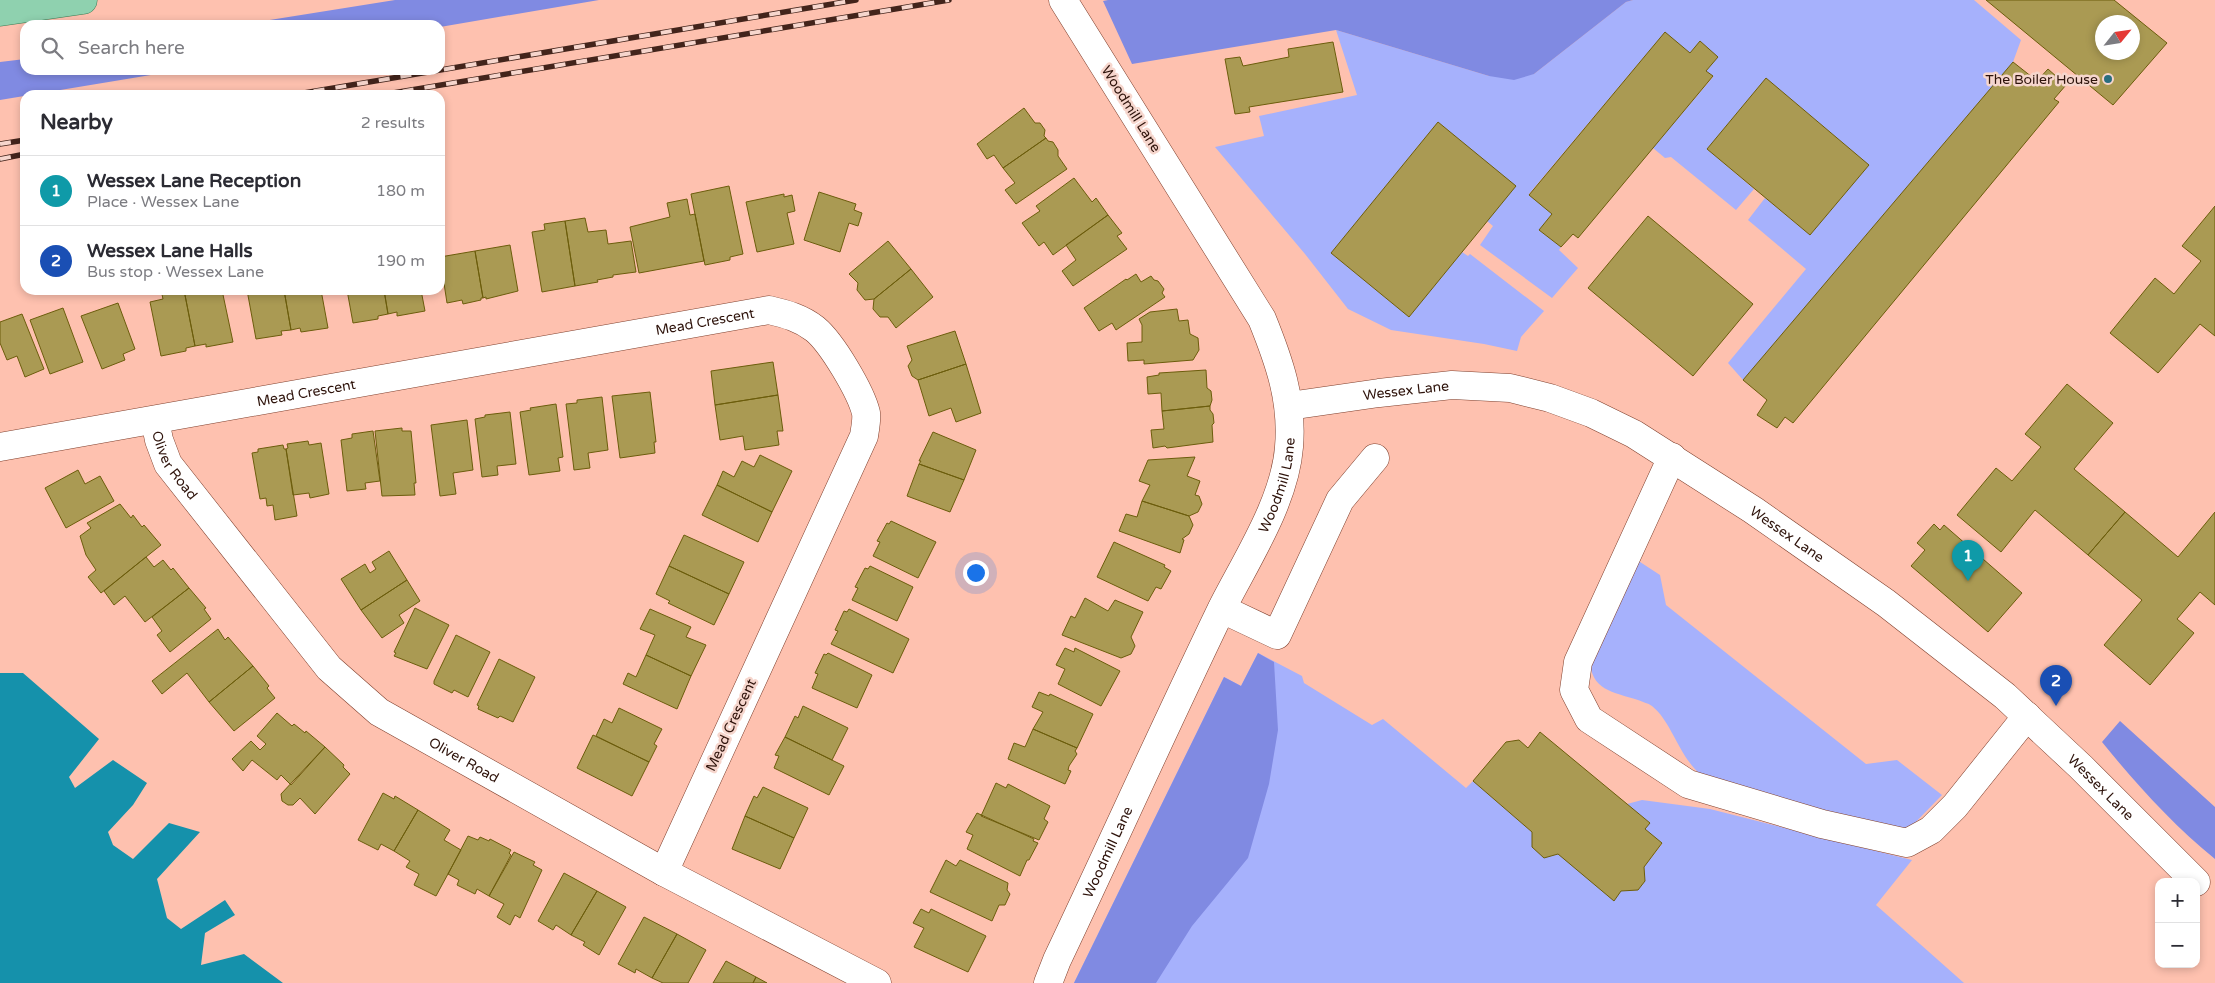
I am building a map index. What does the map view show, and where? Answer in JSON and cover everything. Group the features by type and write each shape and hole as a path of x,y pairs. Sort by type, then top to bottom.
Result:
{"main road":[{"path":"0,12 83,0"}],"street":[{"name":"Woodmill Lane","path":"1048,983 1222,609 1255,548 1279,493 1289,448 1289,406 1280,362 1262,319 1068,8"},
{"name":"Mead Crescent","path":"0,447 769,310 794,316 816,329 839,359 860,397 867,415 864,436 664,872"},
{"name":"Wessex Lane","path":"1289,406 1379,393 1452,386 1510,388 1550,398 1591,413 1634,434 1753,510 1886,603 2027,716 2192,878"},
{"name":"Oliver Road","path":"155,420 158,440 168,464 329,668 379,712 664,872 877,983"},
{"path":"1672,457 1578,662 1574,690 1590,719 1688,784 1822,824 1907,842 1931,830 1955,806 2027,716"},
{"path":"1222,609 1277,635 1340,500 1376,458"},
{"name":"Wessex Lane","path":"2200,885 2215,894"}],"shaded area":[{"path":"395,0 599,0 445,26 445,20 269,20"},
{"path":"1633,0 1974,0 2021,40 2013,62 1743,380 1728,363 1806,269 1748,220 1765,198 1810,235 1869,165 1766,78 1707,149 1754,189 1736,210 1671,157 1665,158 1653,148 1713,77 1706,71 1718,57 1700,41 1690,53 1664,33 1529,194 1552,214 1539,230 1561,247 1559,250 1578,268 1552,298 1480,245 1493,226 1487,221 1515,186 1438,122 1331,253 1409,317 1462,252 1468,256 1470,254 1544,311 1521,337 1517,351 1391,330 1348,309 1305,254 1215,147 1264,136 1259,116 1357,95 1336,30 1489,76 1534,74 1626,2"},
{"path":"1633,0 1626,2 1534,74 1514,80 1489,76 1336,30 1132,64 1103,1"},
{"path":"20,60 20,75 151,75 60,90 20,90 20,97 0,100 0,62"},
{"path":"1637,560 1660,575 1666,605 1866,764 1897,760 1942,795 1912,826 1900,831 1838,818 1701,775 1686,758 1665,721 1652,706 1605,688 1594,677 1591,669 1590,659"},
{"path":"1258,653 1302,676 1304,683 1372,725 1383,719 1466,788 1473,781 1532,832 1532,847 1544,857 1558,854 1621,891 1638,890 1645,881 1644,867 1662,844 1645,829 1650,823 1627,804 1642,800 1710,809 1912,860 1876,905 1964,983 1074,983 1224,677 1241,686"},
{"path":"1258,653 1274,662 1278,730 1269,784 1248,858 1192,926 1156,983 1074,983 1224,677 1241,686"},
{"path":"0,673 23,673 99,739 69,777 75,788 113,760 147,783 133,805 108,832 113,845 133,859 169,823 200,832 157,879 167,918 181,929 225,900 235,915 205,933 201,965 244,954 283,983 0,983"},
{"path":"2120,721 2215,807 2215,859 2156,804 2102,742"}],"building":[{"name":"The Boiler House","path":"1986,0 2114,0 2132,15 2095,15 2095,60 2140,60 2140,21 2167,43 2113,105"},
{"path":"1665,32 1690,53 1700,41 1718,57 1706,71 1713,76 1578,238 1573,234 1561,247 1539,230 1552,214 1529,195"},
{"path":"1333,42 1343,92 1249,107 1250,112 1235,114 1225,59 1240,57 1243,66 1289,57 1288,49"},
{"path":"2013,62 2037,81 2048,69 2066,85 2054,99 2059,102 1793,423 1785,417 1777,428 1757,415 1767,400 1743,380"},
{"path":"1766,78 1869,165 1810,235 1707,149"},
{"path":"1024,108 1035,123 1040,123 1045,130 1044,136 1046,138 1003,168 994,155 987,159 977,144"},
{"path":"1438,122 1516,186 1409,317 1331,253"},
{"path":"1046,138 1048,141 1053,142 1058,150 1058,156 1067,169 1016,204 1005,190 1015,183 1003,168"},
{"path":"1074,178 1092,202 1096,198 1108,215 1053,255 1044,242 1039,246 1022,223 1040,211 1036,206"},
{"path":"729,186 743,254 730,257 730,260 705,265 691,194"},
{"path":"819,192 856,204 854,210 862,213 858,226 849,223 840,252 804,240"},
{"path":"784,194 784,197 792,195 795,211 787,213 794,244 757,252 746,202"},
{"path":"687,199 690,215 695,214 704,261 639,273 630,227 670,217 667,203"},
{"path":"2215,206 2215,336 2200,324 2158,373 2110,333 2155,278 2174,294 2201,261 2182,246"},
{"path":"1108,215 1122,233 1117,236 1127,249 1073,286 1062,271 1076,260 1066,245"},
{"path":"1648,216 1753,304 1693,376 1588,288"},
{"path":"585,218 588,232 606,230 608,244 631,241 636,272 613,275 613,277 597,280 598,282 575,286 565,221"},
{"path":"565,221 575,286 542,292 532,232 545,230 544,224"},
{"path":"888,241 911,269 874,299 865,300 857,290 858,283 849,274"},
{"path":"510,245 518,291 486,299 486,297 483,298 475,251"},
{"path":"475,251 483,298 481,300 463,304 462,300 447,303 445,256"},
{"path":"911,269 933,297 896,328 888,317 880,317 873,309 874,299"},
{"path":"1136,274 1141,282 1151,276 1154,280 1158,281 1164,289 1162,293 1165,297 1116,330 1112,323 1099,331 1084,308"},
{"path":"162,295 185,295 195,346 186,348 186,351 161,356 150,302 163,299"},
{"path":"185,295 223,295 233,342 206,347 206,344 195,346"},
{"path":"248,295 285,295 291,330 281,331 282,335 256,339"},
{"path":"285,295 322,295 328,328 301,332 300,328 291,330"},
{"path":"348,295 385,295 388,314 378,316 378,319 353,323"},
{"path":"385,295 422,295 425,311 397,316 397,312 388,314"},
{"path":"118,303 135,349 123,354 125,360 102,369 81,316"},
{"path":"63,308 83,362 50,374 30,320"},
{"path":"1177,309 1179,321 1188,320 1190,334 1198,338 1199,350 1193,360 1144,364 1144,360 1128,361 1127,343 1142,342 1142,325 1139,319 1150,312"},
{"path":"22,314 44,369 25,377 17,356 7,360 0,343 0,322"},
{"path":"955,331 966,364 918,380 912,376 908,366 912,360 907,346"},
{"path":"773,362 778,395 715,405 711,371"},
{"path":"966,364 981,413 956,422 951,408 929,416 918,380"},
{"path":"1206,370 1207,388 1211,391 1212,400 1210,406 1162,411 1161,393 1148,394 1147,377 1159,375 1159,373"},
{"path":"2067,384 2113,423 2074,469 2125,512 2088,555 2035,510 2001,552 1957,515 1996,468 2012,481 2041,447 2025,434"},
{"path":"650,392 656,442 654,442 655,453 620,458 612,396"},
{"path":"778,395 783,431 777,431 779,445 745,450 743,436 720,440 715,405"},
{"path":"602,397 608,450 588,453 590,468 574,470 566,404 577,403 577,400"},
{"path":"556,404 563,457 558,458 560,471 529,475 520,412 531,410 530,408"},
{"path":"1210,406 1214,423 1212,425 1213,442 1153,448 1151,430 1164,429 1162,411"},
{"path":"510,412 516,464 497,466 498,475 482,477 475,419 485,417 485,415"},
{"path":"467,420 473,470 453,473 456,494 440,496 431,425"},
{"path":"402,428 402,431 411,431 416,483 414,483 415,495 382,496 375,431"},
{"path":"373,431 380,481 365,483 366,489 347,491 341,440 352,438 352,434"},
{"path":"933,432 976,450 964,480 919,464"},
{"path":"308,441 309,445 321,443 329,494 310,498 309,493 293,495 286,449 288,448 287,444"},
{"path":"283,445 284,449 286,449 297,516 275,520 273,505 267,506 266,498 260,499 252,453 258,452 258,449"},
{"path":"760,455 792,471 772,512 717,485 723,471 734,477 742,461 754,467"},
{"path":"1195,457 1187,476 1200,481 1195,495 1199,496 1202,504 1198,512 1189,516 1142,501 1150,485 1139,481 1148,460"},
{"path":"919,464 964,480 950,512 907,496"},
{"path":"78,470 85,484 100,476 114,501 66,528 45,488"},
{"path":"717,485 772,512 758,542 702,515"},
{"path":"1142,501 1189,516 1193,525 1189,534 1182,539 1184,540 1180,553 1119,531 1126,514 1137,517"},
{"path":"120,504 131,518 133,515 142,527 144,525 161,545 101,593 88,577 96,570 86,555 80,536 91,528 87,523"},
{"path":"2125,512 2178,557 2215,512 2215,605 2200,592 2177,619 2194,633 2150,685 2104,645 2142,600 2088,555"},
{"path":"891,521 936,542 918,578 873,556 880,542 877,541 887,523 889,524"},
{"path":"1934,524 1940,530 1944,525 2022,593 1988,632 1911,566 1925,550 1917,543"},
{"path":"684,535 744,562 729,594 669,566"},
{"path":"1114,542 1165,565 1164,567 1171,571 1161,589 1156,587 1148,601 1097,577"},
{"path":"389,551 407,580 361,610 341,579 365,564 370,573 376,569 372,562"},
{"path":"146,557 154,567 163,560 171,570 173,568 189,588 145,622 125,596 114,605 104,591"},
{"path":"669,566 729,594 714,625 668,603 670,601 656,594"},
{"path":"870,566 913,587 897,621 852,600 858,588 855,587 865,568 868,569"},
{"path":"407,580 420,601 399,615 404,623 382,638 361,610"},
{"path":"189,588 206,608 204,609 211,619 170,652 157,635 162,631 152,617"},
{"path":"1085,598 1108,611 1115,600 1143,612 1131,637 1135,646 1131,654 1121,658 1062,635 1071,616 1075,618"},
{"path":"415,608 449,625 427,669 394,656 396,653 394,652"},
{"path":"650,609 691,627 686,637 706,645 691,676 646,655 655,635 640,629"},
{"path":"849,609 909,639 893,673 831,644 838,631 835,630 844,611 847,612"},
{"path":"218,629 225,640 228,637 253,666 209,702 187,673 162,694 152,681"},
{"path":"456,635 490,652 468,697 454,690 452,693 434,684"},
{"path":"1065,648 1074,652 1075,648 1120,671 1101,706 1058,684 1065,669 1056,665"},
{"path":"828,653 872,675 857,708 812,688 818,674 815,673 824,654"},
{"path":"646,655 691,676 677,709 623,684 628,673 636,677"},
{"path":"499,659 535,677 513,722 478,709 479,706 477,705"},
{"path":"253,666 269,686 267,688 275,698 234,731 209,702"},
{"path":"1039,692 1049,696 1050,694 1093,714 1077,748 1033,729 1043,712 1032,707"},
{"path":"803,706 848,728 832,760 785,737 795,716 798,718"},
{"path":"619,708 662,729 654,744 657,746 649,762 596,736 604,719 612,723"},
{"path":"277,713 292,726 294,724 305,733 306,731 325,747 291,785 281,775 277,780 252,760 243,771 232,759 251,741 260,750 266,744 257,736"},
{"path":"1033,729 1077,748 1075,751 1077,754 1069,766 1068,770 1071,771 1065,784 1008,759 1014,743 1025,747"},
{"path":"1540,732 1650,823 1645,829 1662,843 1644,867 1645,881 1638,890 1621,891 1614,901 1558,854 1544,858 1532,847 1532,832 1473,781 1506,742 1519,740 1528,748"},
{"path":"593,735 649,762 632,796 577,768"},
{"path":"785,737 844,766 829,795 774,768 779,756 775,755"},
{"path":"325,747 344,765 343,767 350,774 315,814 300,798 293,805 288,805 282,801 281,794"},
{"path":"996,783 1006,788 1008,784 1050,806 1044,819 1048,822 1039,840 981,816"},
{"path":"763,787 808,808 794,838 745,816 754,796 757,798"},
{"path":"383,793 394,799 395,796 418,810 394,851 381,844 378,850 358,840"},
{"path":"418,810 450,830 444,840 461,850 436,896 414,885 419,874 406,867 410,861 394,851"},
{"path":"977,813 1034,839 1033,841 1038,843 1029,860 1027,860 1020,876 967,849 973,835 966,832"},
{"path":"745,816 794,838 780,869 732,849"},
{"path":"468,836 478,840 480,837 489,841 490,839 511,850 509,853 511,855 489,896 477,889 475,894 457,885 459,880 448,874"},
{"path":"514,852 535,862 533,865 542,870 520,918 515,915 510,925 497,917 504,904 489,896"},
{"path":"946,860 956,866 960,860 1008,883 1007,890 1010,894 1005,905 999,905 992,921 930,892"},
{"path":"564,873 597,891 571,935 556,925 553,930 538,921"},
{"path":"597,891 626,907 599,955 583,945 585,942 571,935"},
{"path":"921,909 929,913 931,909 986,936 968,972 914,947 924,928 913,923"},
{"path":"644,917 677,934 652,978 636,969 635,973 618,964"},
{"path":"677,934 706,950 688,983 663,983 652,978"},
{"path":"726,961 756,977 753,983 713,983"},
{"path":"756,977 767,983 753,983"}],"railway":[{"path":"445,69 856,0"},
{"path":"411,90 949,0"},
{"path":"322,90 411,75"},
{"path":"0,144 20,141"},
{"path":"0,159 20,155"}],"place":[{"name":"The Boiler House","path":"2108,79"},
{"name":"Wessex Lane Reception","path":"1968,581"},
{"name":"Wessex Lane Halls","path":"2056,706"}]}
